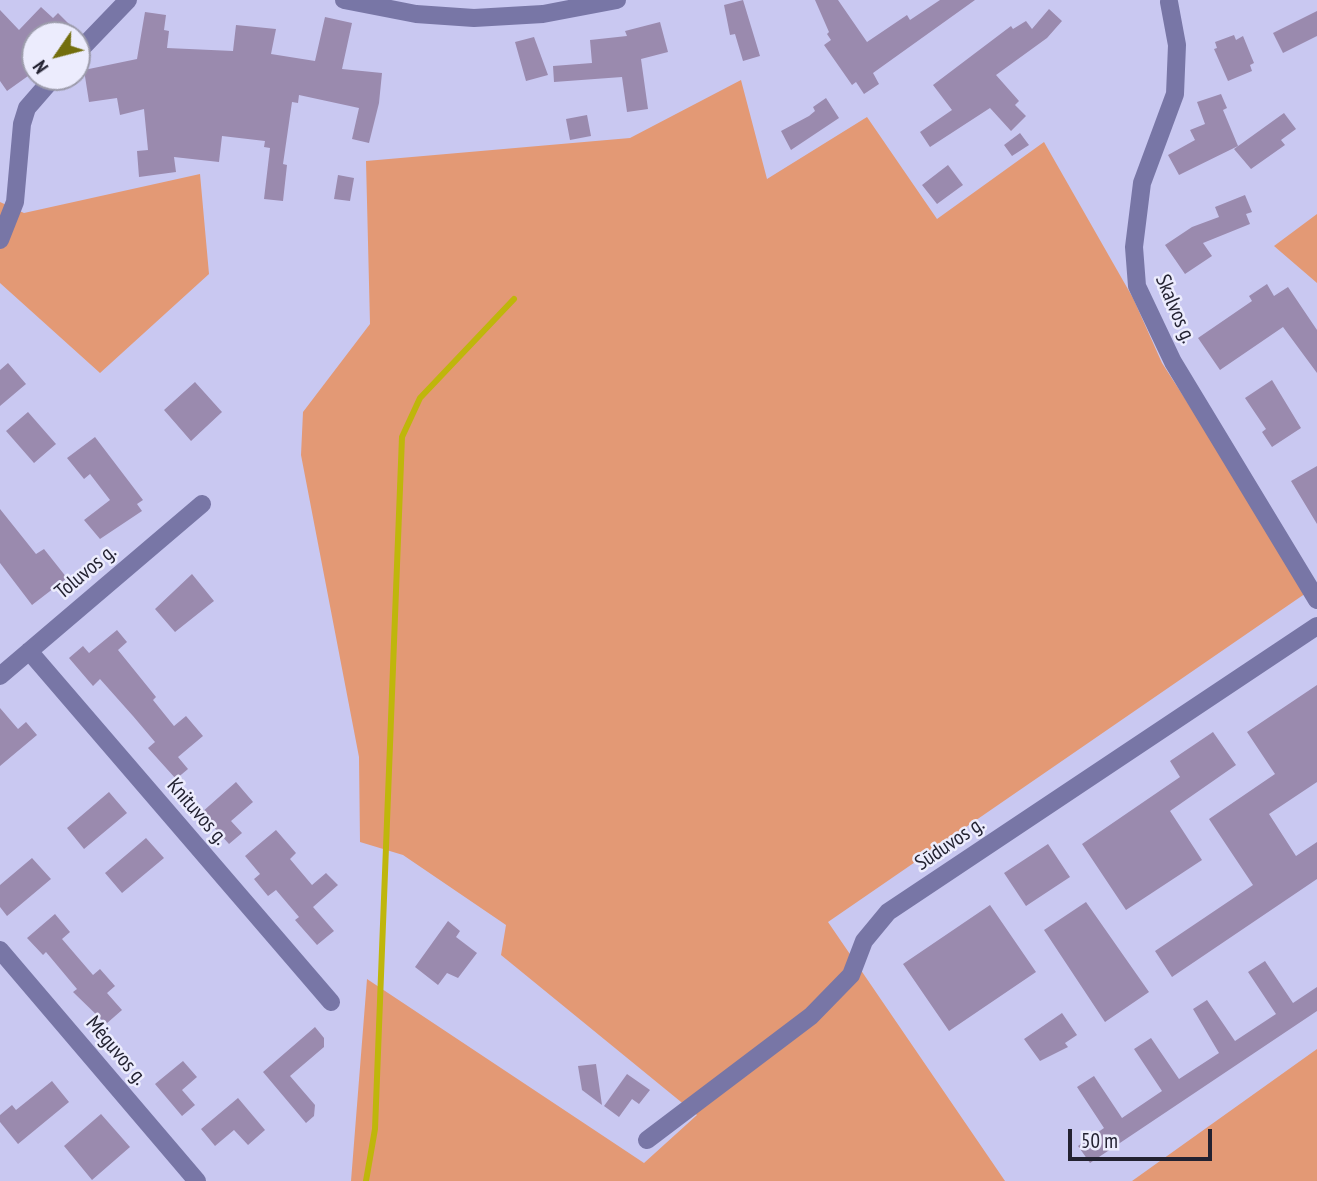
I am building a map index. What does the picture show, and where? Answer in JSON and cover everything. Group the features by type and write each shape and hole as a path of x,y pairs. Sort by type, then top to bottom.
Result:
{"street":[{"path":"91,38 128,0"},
{"path":"344,0 416,14 488,18 543,14 617,0"},
{"name":"Skalvos g.","path":"1169,1 1177,45 1175,94 1142,183 1134,247 1137,286 1173,362 1317,600"},
{"path":"0,240 15,202 22,124 27,108 42,91"},
{"name":"Toluvos g.","path":"0,676 202,504"},
{"name":"Sūduvos g.","path":"647,1140 811,1016 851,975 864,942 888,912 1317,626"},
{"name":"Knituvos g.","path":"29,651 331,1002"},
{"name":"Mėguvos g.","path":"0,950 197,1181"}],"shaded area":[{"path":"741,80 767,179 867,117 937,219 1044,142 1133,298 1162,363 1309,591 828,922 1005,1181 351,1181 367,979 644,1163 697,1115 501,955 506,925 403,855 360,842 359,757 301,455 303,412 370,324 366,161 630,138"},
{"path":"200,174 209,274 100,373 0,283 0,202 24,213"},
{"path":"1317,214 1317,283 1274,246"},
{"path":"1317,1049 1317,1181 1132,1181"}],"building":[{"path":"743,0 760,56 743,61 735,34 730,35 724,5"},
{"path":"815,0 838,0 867,42 907,15 910,20 940,0 975,0 873,73 879,84 864,94 856,82 852,85 824,45 831,40"},
{"path":"41,7 53,18 58,13 66,21 28,21"},
{"path":"1049,9 1062,21 1047,38 996,75 1019,101 1015,105 1026,116 1011,131 990,108 930,147 920,132 952,110 933,85 1011,26 1013,29 1026,21 1032,29"},
{"path":"0,10 19,30 21,28 21,81 7,91 0,81"},
{"path":"1317,11 1317,36 1283,53 1273,33"},
{"path":"145,12 166,15 164,30 169,31 167,48 233,51 236,25 276,29 271,54 315,61 325,17 352,23 342,69 382,73 379,103 369,143 352,139 359,108 299,95 298,103 292,102 283,164 287,165 283,201 264,199 270,148 264,147 265,141 222,136 219,162 174,157 176,172 139,177 137,151 148,150 144,109 120,115 117,98 89,102 87,91 91,91 91,69 137,59"},
{"path":"660,22 668,52 641,59 648,109 627,112 622,77 554,82 553,66 592,63 590,40 627,36 625,31"},
{"path":"1234,35 1236,40 1243,36 1254,63 1250,65 1252,71 1228,81 1214,49 1217,48 1215,42"},
{"path":"534,37 548,75 526,81 515,42"},
{"path":"1221,94 1227,108 1223,110 1238,146 1179,175 1168,155 1195,140 1190,130 1205,124 1197,102"},
{"path":"826,98 839,118 791,150 781,131 809,116 815,111 813,107"},
{"path":"1284,113 1296,129 1281,140 1285,145 1251,169 1234,149"},
{"path":"587,115 591,136 570,140 566,119"},
{"path":"1020,133 1029,145 1012,156 1004,145"},
{"path":"948,165 963,185 937,204 922,185"},
{"path":"338,175 354,178 350,201 334,199"},
{"path":"1245,195 1252,212 1246,214 1250,224 1203,243 1212,256 1185,274 1165,245 1192,227 1219,217 1215,207"},
{"path":"1267,284 1274,296 1288,287 1317,330 1317,373 1283,327 1220,370 1198,338 1252,301 1249,296"},
{"path":"8,363 26,384 0,406 0,370"},
{"path":"1272,380 1301,428 1272,447 1262,432 1266,429 1245,398"},
{"path":"195,382 222,412 191,441 164,410"},
{"path":"28,412 56,444 34,463 6,431"},
{"path":"95,437 143,500 137,504 142,511 100,539 84,520 110,500 90,474 84,479 67,458"},
{"path":"1317,466 1317,524 1291,481"},
{"path":"0,509 36,554 44,549 67,578 32,605 0,563"},
{"path":"192,574 214,601 175,632 155,609"},
{"path":"117,630 127,642 118,650 156,697 153,700 174,726 186,716 203,736 178,757 188,769 176,779 148,748 155,742 133,716 100,679 93,686 69,658 83,646 89,653"},
{"path":"1317,685 1317,782 1269,814 1296,856 1317,842 1317,879 1172,977 1155,951 1253,885 1209,819 1275,774 1247,732"},
{"path":"0,708 18,729 26,722 37,735 0,766"},
{"path":"1213,732 1236,765 1170,811 1202,860 1126,910 1082,844 1180,777 1170,761"},
{"path":"236,782 253,802 231,821 242,833 229,844 201,813"},
{"path":"109,792 127,813 84,849 67,828"},
{"path":"276,830 296,853 290,859 312,885 326,873 338,885 313,907 334,931 317,945 295,920 299,917 276,890 268,896 254,879 260,874 245,856"},
{"path":"146,838 164,858 122,893 105,873"},
{"path":"1048,844 1070,877 1026,906 1004,873"},
{"path":"32,858 51,879 7,916 0,907 0,885"},
{"path":"1086,902 1149,992 1105,1022 1044,930"},
{"path":"990,905 1036,972 949,1031 903,964"},
{"path":"55,914 70,932 62,939 93,975 100,969 115,986 107,993 122,1010 106,1024 73,992 77,989 46,952 43,955 27,938"},
{"path":"448,921 460,931 456,937 477,953 458,978 447,973 438,985 415,967"},
{"path":"1265,961 1293,1003 1317,987 1317,1011 1090,1163 1078,1146 1104,1128 1077,1087 1094,1076 1122,1118 1162,1091 1134,1049 1151,1038 1179,1079 1219,1053 1193,1009 1207,1000 1235,1041 1276,1014 1248,972"},
{"path":"1062,1013 1077,1035 1065,1043 1068,1047 1040,1061 1024,1039"},
{"path":"315,1027 324,1038 324,1047 290,1076 315,1105 314,1116 306,1123 263,1072"},
{"path":"183,1061 197,1077 182,1090 195,1105 182,1116 155,1084"},
{"path":"596,1064 602,1105 582,1090 578,1066"},
{"path":"627,1074 650,1090 639,1104 632,1099 619,1117 604,1106"},
{"path":"52,1081 69,1102 18,1144 0,1122 0,1115 12,1105 16,1110"},
{"path":"238,1098 265,1130 248,1145 234,1130 215,1146 201,1129"},
{"path":"101,1114 130,1147 92,1180 64,1146"}],"waterway":[{"path":"366,1181 375,1129 402,437 420,398 514,299"}]}
